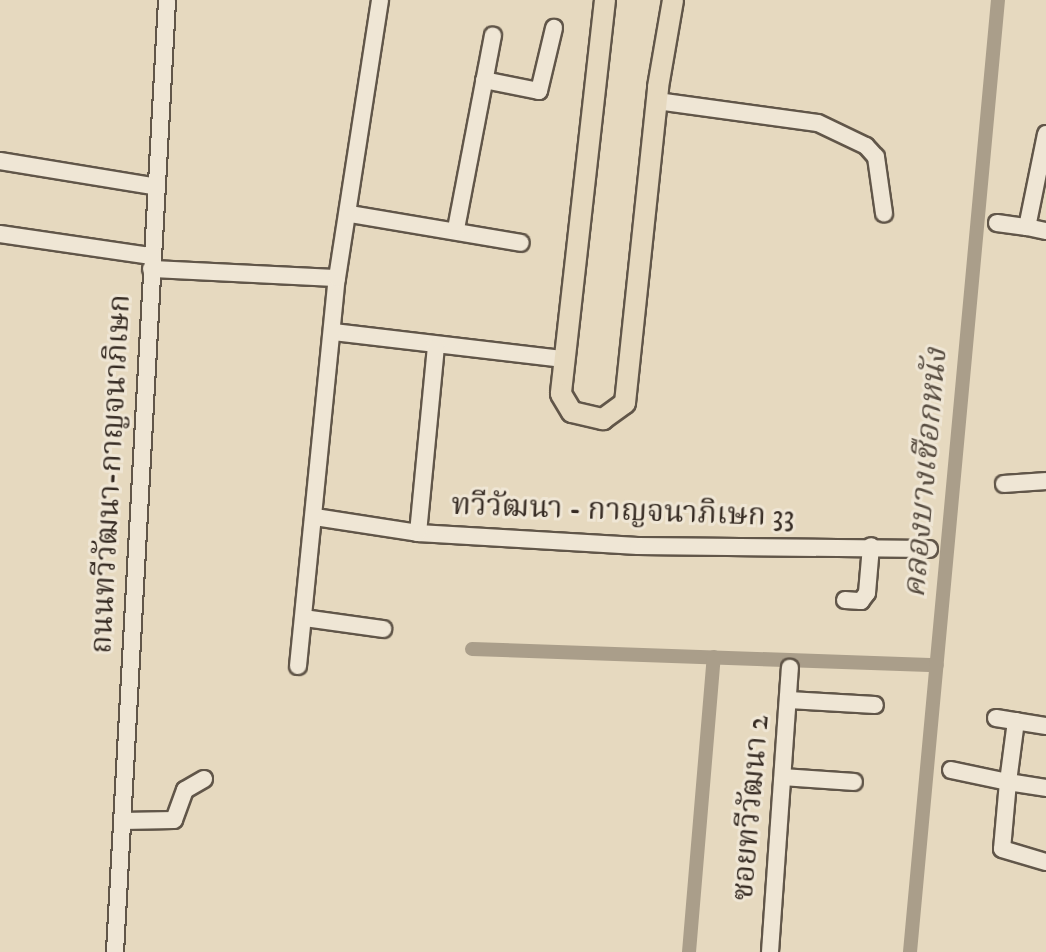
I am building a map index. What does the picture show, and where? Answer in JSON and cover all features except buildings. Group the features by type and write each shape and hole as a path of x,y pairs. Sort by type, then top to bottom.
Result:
{"main road":[{"path":"605,0 561,394 569,409 587,418 610,418 625,403 657,101 673,0"}],"street":[{"name":"ถนนทวีวัฒนา-กาญจนาภิเษก","path":"115,952 153,186 167,0"},
{"path":"298,666 337,278 350,214 380,0"},
{"path":"484,80 539,91 554,28"},
{"path":"456,229 493,35"},
{"path":"657,101 818,123 866,146 876,157 884,213"},
{"path":"1027,227 1046,134"},
{"path":"0,161 153,186"},
{"path":"350,214 456,229 521,243"},
{"path":"997,223 1046,231"},
{"path":"0,234 151,263 337,278"},
{"path":"333,332 436,347 564,359"},
{"path":"418,533 436,347"},
{"path":"1004,484 1046,481"},
{"name":"ทวีวัฒนา - กาญจนาภิเษก 33","path":"315,517 418,533 638,546 871,546 929,549"},
{"path":"845,600 861,601 867,593 871,546"},
{"path":"304,618 383,629"},
{"name":"ซอยทวีวัฒนา 2","path":"770,952 790,668"},
{"path":"789,700 875,705"},
{"path":"996,718 1046,726"},
{"path":"1016,721 1002,849 1046,862"},
{"path":"951,770 1046,788"},
{"path":"783,777 854,782"},
{"path":"122,821 174,820 185,790 204,779"}],"waterway":[{"name":"คลองบางเชือกหนัง","path":"910,952 998,0"},
{"path":"472,649 937,665"},
{"path":"689,952 714,657"}]}
